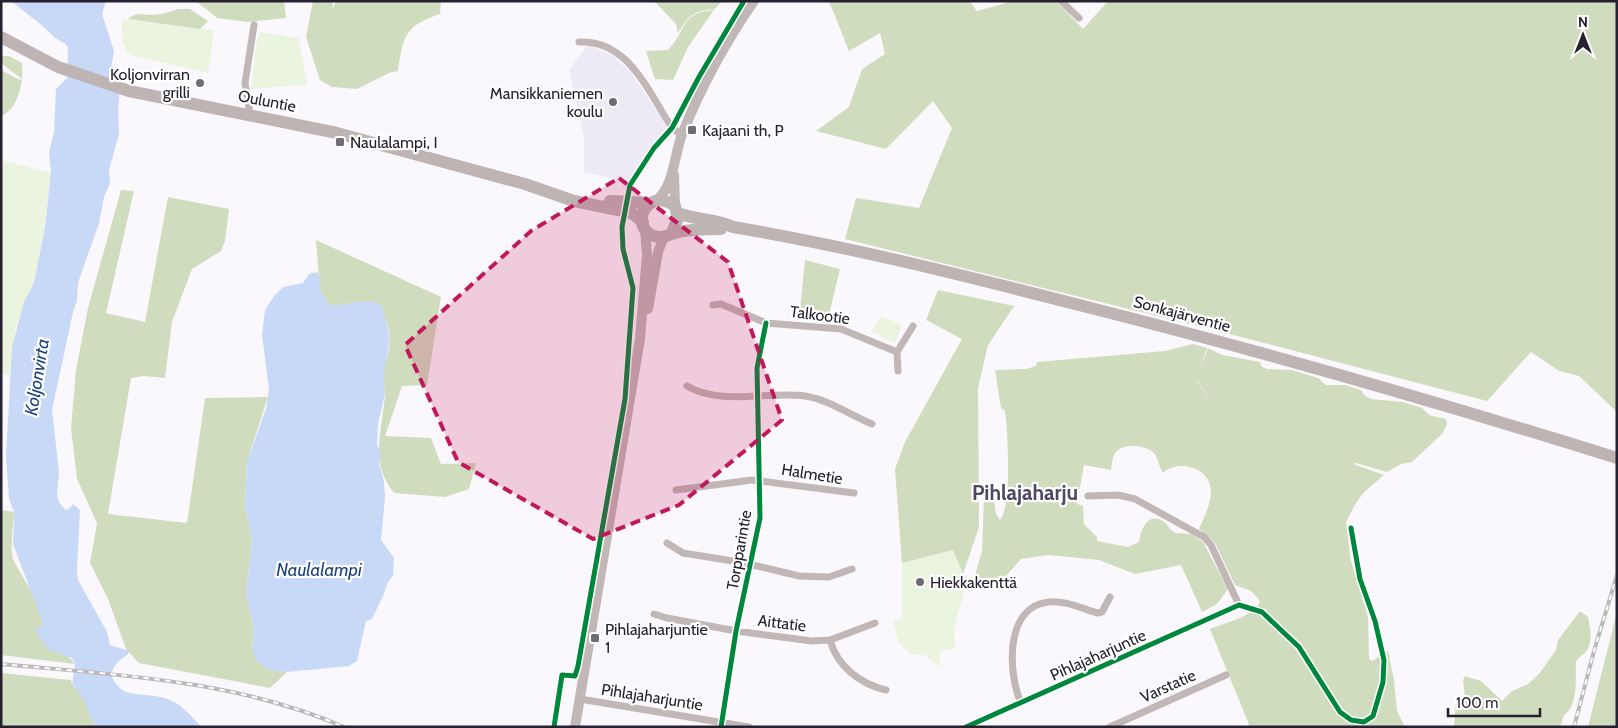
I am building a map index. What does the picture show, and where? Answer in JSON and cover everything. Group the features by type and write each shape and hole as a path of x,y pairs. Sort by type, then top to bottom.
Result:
{"highway":[{"name":"Ouluntie","path":"1,37 58,66 129,91 337,133 532,186 600,200 654,201"},
{"name":"Ouluntie","path":"532,186 574,201 633,214 644,226"},
{"path":"654,201 676,209 677,224 668,235 650,235 644,226 643,215 654,201"},
{"name":"Sonkajärventie","path":"676,209 698,219 726,223 733,227"},
{"name":"Sonkajärventie","path":"668,235 733,227 793,238 1011,287 1248,348 1464,410 1617,458"}],"main road":[{"path":"654,201 663,194 675,162 681,134 713,64 754,1"},
{"path":"675,162 676,209"},
{"path":"640,339 647,255 644,226"},
{"path":"575,727 640,339 652,291 660,245 668,235"}],"street":[{"path":"1061,1 1079,18"},
{"path":"250,114 246,83 254,25"},
{"path":"579,42 600,42 614,49 640,76 670,125 681,134"},
{"name":"Talkootie","path":"713,305 721,304 766,323 841,329 897,352"},
{"name":"Torpparintie","path":"721,724 736,631 760,518 756,395 758,352 766,323"},
{"path":"898,371 897,352 913,326"},
{"path":"688,386 696,391 712,394 796,396 817,399 872,424"},
{"name":"Halmetie","path":"676,490 759,481 854,493"},
{"path":"1088,496 1118,496 1135,499 1204,537 1211,545 1239,605 1262,612 1299,647 1340,712 1351,720 1364,722 1373,716 1383,682 1384,660 1375,621 1358,571 1351,528"},
{"path":"667,543 683,553 812,577 837,575 852,569"},
{"path":"1021,703 1016,690 1013,656 1015,633 1023,618 1038,605 1052,601 1098,613 1102,612 1110,597"},
{"name":"Pihlajaharjuntie","path":"966,727 1239,605"},
{"name":"Aittatie","path":"654,614 736,631 800,641 830,640 875,623"},
{"path":"830,640 837,656 852,674 867,684 886,690"},
{"name":"Varstatie","path":"1110,727 1121,724 1226,675"},
{"name":"Pihlajaharjuntie","path":"580,699 721,724 749,727"}],"highlighted area":[{"path":"619,178 728,262 782,420 679,505 593,539 458,462 405,345 531,231"}],"shaded area":[{"name":"Mansikkaniemen koulu","path":"588,45 612,55 632,74 668,129 627,182 584,172 584,137 569,70"}],"green space":[{"path":"196,1 284,1 286,18 248,22 217,18"},
{"path":"313,1 332,1 333,9 336,1 441,1 440,14 419,23 407,34 398,71 389,73 357,89 332,87 320,80 306,37"},
{"path":"654,1 722,1 715,9 701,11 692,15 678,33 676,24"},
{"path":"829,1 969,1 977,11 1013,1 1056,1 1083,29 1108,1 1617,1 1617,412 1579,376 1559,371 1531,352 1487,401 1210,329 845,239 856,198 919,208 952,128 933,101 886,149 816,131 849,107 862,69 885,54 880,33 849,51"},
{"path":"178,9 190,9 208,21 200,29 128,19 136,15 158,14"},
{"path":"714,10 688,47 673,80 655,79 646,51 668,50 689,18"},
{"path":"123,19 214,30 208,73 131,55 122,38"},
{"path":"260,32 299,38 307,85 251,89 257,40"},
{"path":"1,56 9,56 22,63 22,79 1,63"},
{"path":"1,70 20,80 22,79 16,101 1,116"},
{"path":"1,160 51,173 45,227 34,283 16,327 10,375 1,375"},
{"path":"121,190 134,191 106,313 145,322 168,197 229,209 225,241 221,251 192,269 172,322 165,378 144,376 131,378 108,514 187,523 205,398 268,397 247,461 245,506 252,539 246,594 254,629 252,648 268,670 287,672 270,688 139,663 126,649 108,599 90,563 97,523 77,479 71,428 76,370 88,308"},
{"path":"316,240 441,297 427,385 402,386 385,436 431,438 441,464 476,463 469,489 445,497 394,493 386,481 379,458 379,446 385,395 384,369 390,339 382,305 363,302 329,305 320,290"},
{"path":"805,260 840,269 827,323 799,319"},
{"path":"938,290 1014,306 988,345 978,388 979,527 963,574 953,550 902,563 895,469 905,442 962,339 926,320"},
{"path":"881,316 902,325 895,343 871,332"},
{"path":"1193,344 1207,348 1199,371 1208,348 1222,355 1260,362 1262,367 1267,369 1292,370 1318,378 1326,385 1345,385 1361,390 1365,396 1371,399 1403,402 1422,408 1429,415 1446,419 1447,424 1443,433 1412,462 1401,464 1387,472 1356,463 1353,464 1384,475 1364,492 1354,506 1346,523 1351,561 1368,617 1369,659 1372,661 1388,651 1394,680 1397,711 1405,727 1250,727 1210,629 1246,615 1260,601 1251,591 1235,585 1215,543 1199,529 1211,496 1209,483 1205,476 1199,471 1185,466 1169,469 1163,473 1155,454 1145,448 1129,446 1119,449 1112,461 1111,470 1084,465 1077,504 1083,506 1084,524 1097,537 1097,541 1128,547 1139,542 1143,528 1153,519 1163,521 1175,533 1192,534 1203,542 1228,589 1217,604 1202,612 1181,565 1135,574 1099,560 1048,555 1021,559 1006,576 980,582 970,593 982,551 984,497 994,500 996,514 1000,520 1004,512 1008,485 1005,411 1001,408 995,370 1026,369 1036,366 1037,362 1165,351"},
{"path":"1,510 14,512 12,555 36,600 42,627 75,664 1,655"},
{"path":"953,550 963,574 969,577 954,627 955,648 940,651 940,667 924,655 910,654 899,643 893,621 902,618 902,563"},
{"path":"1580,611 1588,617 1590,643 1587,650 1576,662 1574,698 1569,711 1564,715 1560,727 1454,727 1456,703 1465,697 1463,680 1465,676 1481,681 1502,701 1512,691 1528,684 1539,674 1556,650 1558,640"},
{"path":"1617,612 1617,727 1588,727"},
{"path":"1,673 71,680 81,694 97,727 1,727"}],"water":[{"name":"Koljonvirta","path":"11,1 106,1 102,14 114,51 111,69 121,76 118,110 119,134 109,170 110,183 104,197 99,223 78,283 77,300 52,410 59,472 57,495 59,502 65,510 69,509 73,504 80,510 78,580 107,632 110,645 129,651 112,672 117,685 126,692 162,697 176,703 202,727 97,727 83,700 72,685 75,664 72,658 49,650 35,631 36,628 42,627 42,620 13,544 14,512 9,499 6,456 12,347 24,302 34,283 45,227 51,173 49,153 54,132 56,89 67,78 68,47"},
{"name":"Naulalampi","path":"317,272 321,279 320,290 329,305 369,302 382,305 390,338 384,372 385,394 378,424 377,444 381,454 379,464 384,481 385,498 381,540 394,558 393,576 388,582 372,619 366,621 357,661 349,666 287,672 268,670 256,660 252,648 254,629 246,594 252,539 245,506 247,461 266,409 269,389 262,335 265,310 274,296 283,287 303,283 309,274"}],"railway":[{"path":"1574,727 1617,575"},
{"path":"1,664 132,676 219,689 303,711 344,727"}],"cycle path":[{"path":"554,727 562,675 575,676 578,666 625,399 633,288 623,249 622,227 630,185 654,148 672,128 699,77 744,1"},
{"path":"721,727 736,631 760,518 757,368 766,323"},
{"path":"966,727 1239,605 1262,612 1299,647 1340,712 1351,720 1364,722 1373,716 1383,682 1384,660 1375,621 1360,579 1351,528"}],"place":[{"name":"Koljonvirran grilli","path":"200,83"},
{"name":"Mansikkaniemen koulu","path":"613,102"},
{"name":"Kajaani th, P","path":"692,130"},
{"name":"Naulalampi, I","path":"340,142"},
{"name":"Hiekkakenttä","path":"920,582"},
{"name":"Pihlajaharjuntie 1","path":"595,638"}],"district":[{"name":"Pihlajaharju","path":"1025,492"}]}
